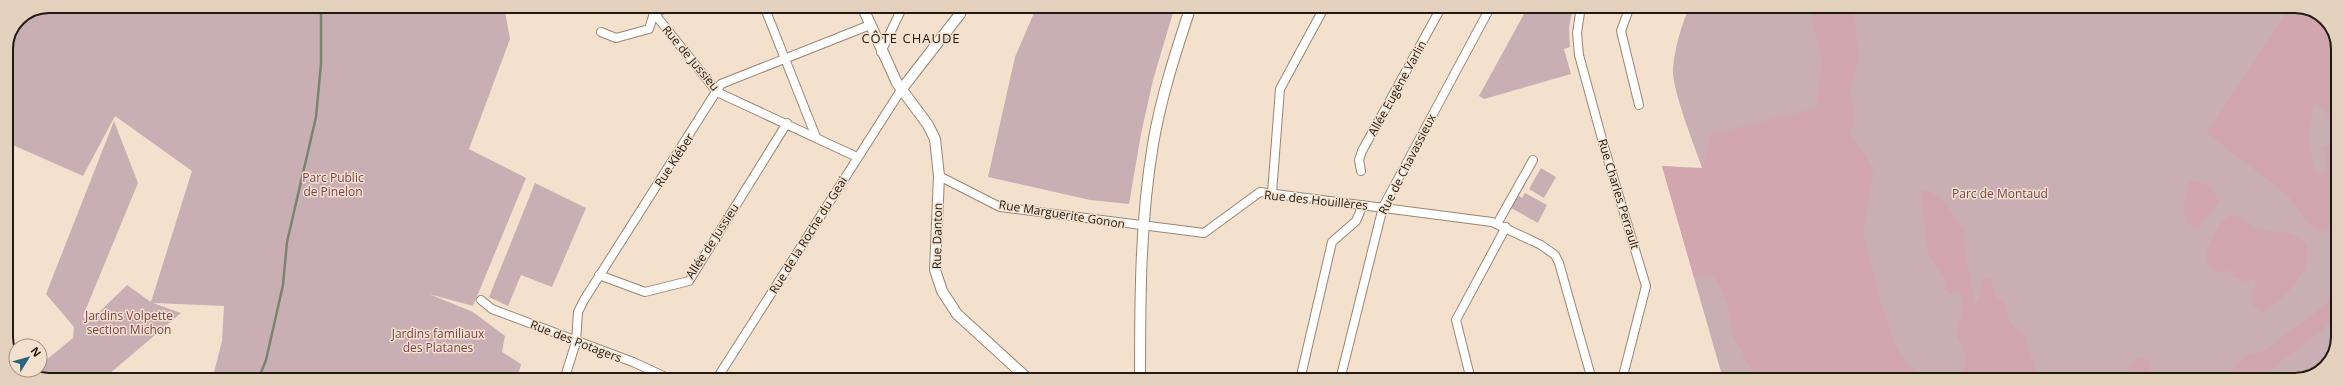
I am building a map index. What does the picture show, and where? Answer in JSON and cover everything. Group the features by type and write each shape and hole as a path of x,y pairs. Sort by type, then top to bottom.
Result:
{"street":[{"name":"Rue de Jussieu","path":"600,32 616,38 649,29 654,13"},
{"name":"Rue de Jussieu","path":"654,13 717,92 787,123 857,157"},
{"path":"767,13 816,137"},
{"name":"Rue Danton","path":"865,13 881,52 901,90 928,125 935,139 939,158 935,270 942,291 957,314 1021,373"},
{"path":"881,52 900,13"},
{"path":"901,90 960,13"},
{"path":"1140,373 1143,227 1153,143 1175,54 1189,13"},
{"path":"1272,193 1280,89 1321,13"},
{"name":"Allée Eugène Varlin","path":"1361,171 1359,160 1362,151 1438,13"},
{"name":"Rue de Chavassieux","path":"1342,373 1383,207 1487,13"},
{"name":"Rue Charles Perrault","path":"1580,13 1577,32 1579,55 1605,150 1646,286 1624,373"},
{"path":"1627,13 1621,31 1639,105"},
{"name":"Rue Kléber","path":"566,373 576,342 578,312 599,275 721,84 870,25"},
{"name":"Rue de la Roche du Geai","path":"720,373 901,90"},
{"name":"Allée de Jussieu","path":"599,275 645,292 689,281 787,123"},
{"path":"1497,224 1533,160"},
{"name":"Rue Marguerite Gonon","path":"939,176 1000,207 1143,227"},
{"name":"Rue des Houillères","path":"1143,227 1204,234 1260,192 1383,207 1497,224 1548,248 1555,255 1590,373"},
{"path":"1302,373 1332,242 1356,221 1363,205"},
{"path":"1469,373 1456,320 1506,227"},
{"name":"Rue des Potagers","path":"481,300 492,309 654,373"}],"green space":[{"name":"Parc Public de Pinelon","path":"49,13 505,13 510,39 469,149 526,178 473,306 429,294 473,312 505,336 502,352 521,364 519,373 214,373 222,341 224,306 153,303 181,313 110,373 48,373 48,358 73,338 74,327 46,294 114,121 138,183 83,316 88,323 127,285 151,302 192,171 115,116 83,176 13,145 13,49 19,29 29,19"},
{"path":"1034,13 1173,13 1153,80 1141,134 1129,204 1090,200 988,177 1015,57"},
{"path":"1572,13 1569,28 1570,47 1564,49 1571,74 1484,99 1479,96 1524,14"},
{"name":"Parc de Montaud","path":"1687,13 2300,13 2315,19 2325,29 2331,47 2331,342 2324,359 2309,370 2295,373 1721,373 1662,166 1702,168 1679,103 1673,77 1675,53"},
{"path":"1541,168 1556,177 1544,198 1529,189"},
{"path":"535,183 586,208 552,287 521,275 508,306 489,297"},
{"path":"1525,193 1547,205 1538,223 1511,208 1518,195 1522,198"}],"shaded area":[{"path":"1811,13 1852,13 1855,18 1858,59 1850,89 1855,123 1849,134 1862,150 1873,170 1863,233 1882,306 1897,349 1918,373 1753,373 1733,336 1727,302 1714,275 1694,277 1662,166 1702,169 1712,134 1816,108 1822,58"},
{"path":"2286,13 2300,13 2315,19 2325,29 2331,47 2331,123 2324,109 2314,102 2311,120 2310,148 2317,175 2326,172 2327,159 2323,147 2331,144 2331,231 2329,230 2322,232 2312,227 2287,195 2207,133"},
{"path":"2190,181 2200,182 2208,186 2219,201 2199,228 2189,225 2184,213 2184,203"},
{"path":"1922,190 1929,191 1935,195 1952,212 1965,231 1963,244 1975,304 1979,300 1983,278 1991,279 1994,295 2003,302 2012,326 2023,333 2037,373 1960,373 1964,367 1966,357 1957,336 1962,309 1960,291 1949,293 1944,289 1946,279 1929,256 1921,198"},
{"path":"2233,214 2253,227 2273,232 2292,233 2307,245 2307,261 2295,284 2276,303 2262,313 2253,306 2252,293 2257,282 2251,279 2247,282 2234,277 2227,270 2219,273 2209,264 2207,259 2206,254 2209,244 2218,227 2224,219"},
{"path":"2331,296 2331,321 2323,330 2286,357 2268,373 2229,373 2248,354 2267,350 2288,332 2323,307"},
{"path":"2135,357 2151,362 2148,373 2127,373"}],"waterway":[{"path":"261,373 266,360 283,285 287,242 316,117 321,64 322,13"}],"district":[{"name":"CÔTE CHAUDE","path":"911,38"}],"park label":[{"name":"Jardins Volpette section Michon","path":"129,322"},
{"name":"Jardins familiaux des Platanes","path":"438,340"}]}
